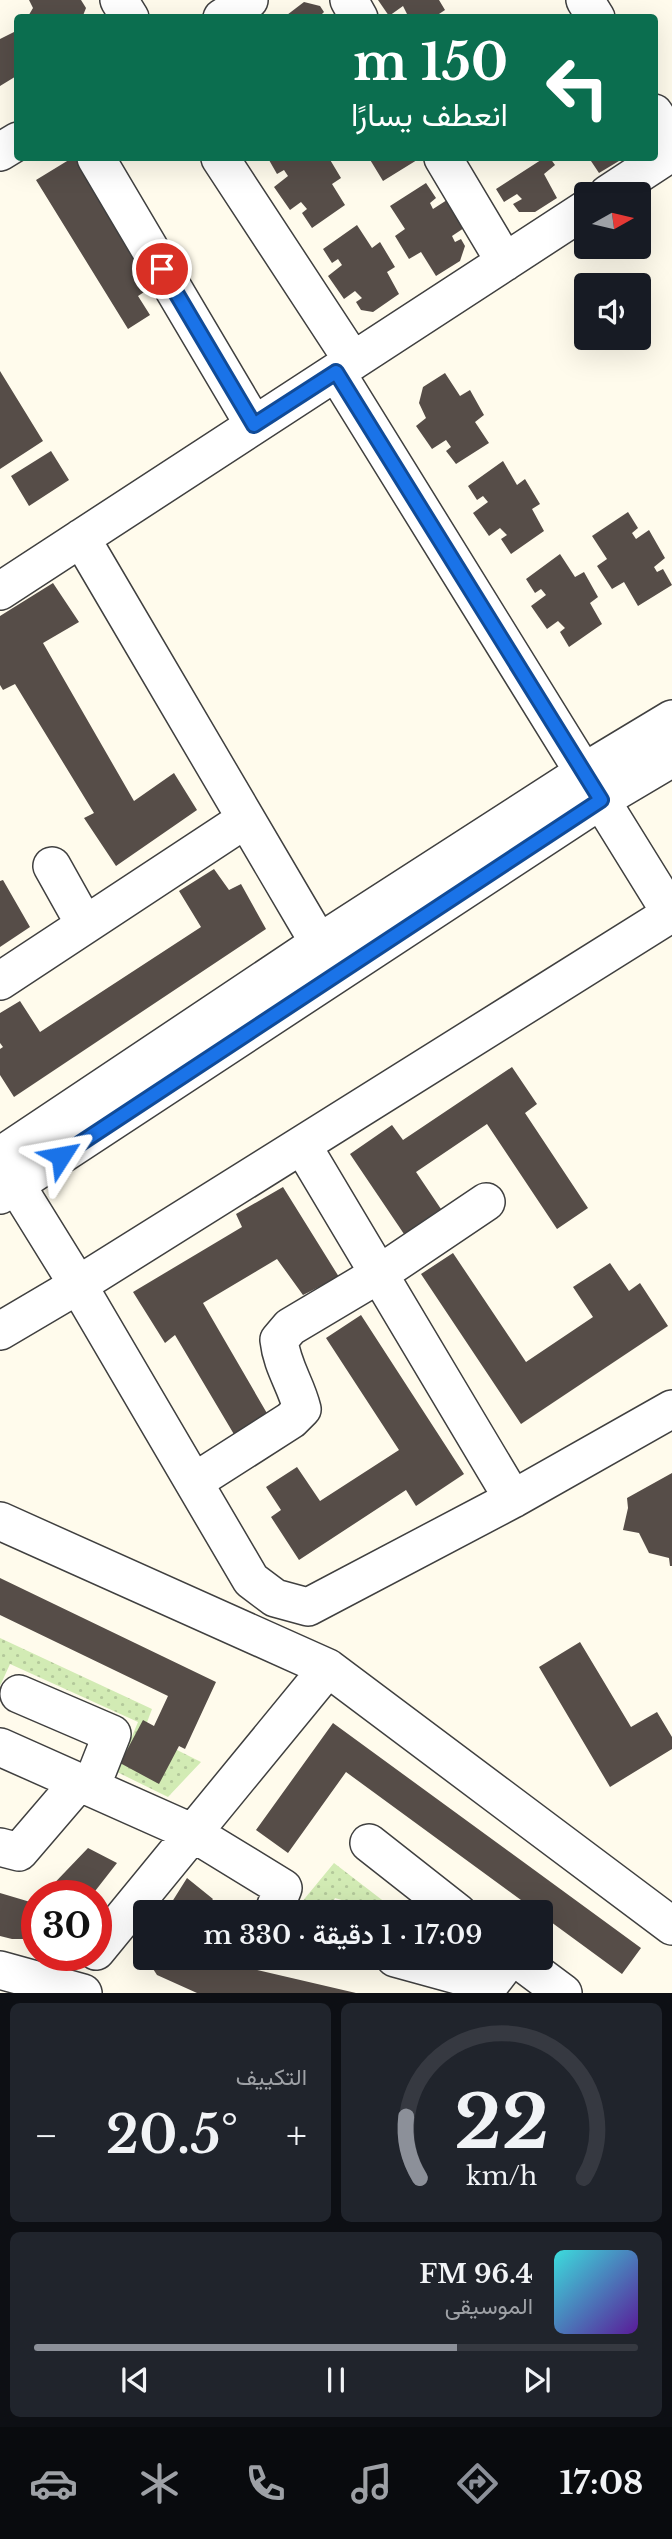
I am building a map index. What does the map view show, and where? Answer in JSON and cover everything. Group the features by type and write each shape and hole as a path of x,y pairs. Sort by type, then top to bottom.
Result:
{"street":[{"path":"228,14 250,0"},
{"path":"658,119 672,141"},
{"path":"626,182 672,152"},
{"path":"98,161 254,425"},
{"path":"0,1331 672,914 592,786 222,161"},
{"path":"445,161 505,262"},
{"path":"0,590 574,217"},
{"path":"81,538 319,943"},
{"path":"4,1174 592,786 672,719"},
{"path":"4,1174 319,943 592,786 672,758"},
{"path":"0,981 246,819"},
{"path":"51,867 85,925"},
{"path":"302,1145 513,1499"},
{"path":"4,1174 78,1285 251,1580 275,1598 308,1607 513,1499 672,1409"},
{"path":"194,1482 291,1420 302,1409 298,1392 281,1360 279,1340 290,1327 379,1274 486,1202"},
{"path":"0,1521 328,1668 672,1926"},
{"path":"112,1932 328,1668"},
{"path":"0,1847 19,1853 85,1785 112,1734 19,1694"},
{"path":"0,1747 193,1833 282,1888 278,1900"},
{"path":"369,1843 441,1900"},
{"path":"0,1970 70,1991 83,1971"},
{"path":"439,1970 490,1984 501,1970"},
{"path":"532,1970 563,1993"}],"green space":[{"path":"0,1638 152,1709 143,1733 201,1762 168,1797 117,1772 138,1722 10,1664 0,1686"},
{"path":"334,1863 382,1900 335,1898 303,1900"}],"building":[{"path":"29,0 81,0 86,8 84,14 29,14 33,8"},
{"path":"378,0 439,0 445,10 439,14 407,14 403,6 388,14"},
{"path":"304,2 320,6 324,12 322,14 288,14"},
{"path":"14,32 14,77 0,86 0,39"},
{"path":"67,161 78,161 155,285 138,296 150,315 128,329 36,180"},
{"path":"270,161 331,161 341,178 332,184 345,205 312,228 302,213 307,209 301,202 290,210 274,187 288,176 284,170 277,174"},
{"path":"371,161 415,161 383,181"},
{"path":"539,161 552,161 555,165 544,174 557,198 535,212 519,212 513,204 522,199 517,194 504,202 496,189"},
{"path":"591,161 619,161 599,173"},
{"path":"426,183 436,198 430,203 433,209 447,200 464,228 452,236 455,242 461,239 465,246 460,261 436,276 421,252 409,259 395,236 405,229 390,206"},
{"path":"357,225 372,248 380,242 395,267 387,272 399,294 373,312 361,310 356,302 362,298 355,291 344,299 328,276 342,265 338,259 332,263 323,249"},
{"path":"0,371 43,441 0,469"},
{"path":"445,373 460,396 470,390 484,415 475,422 489,443 456,464 446,451 451,447 446,440 432,449 416,426 426,418 419,403 423,387"},
{"path":"51,451 69,480 29,506 11,476"},
{"path":"503,461 517,485 525,479 540,504 532,509 544,531 511,554 501,539 507,535 500,528 489,536 473,513 488,502 483,496 477,500 468,486"},
{"path":"628,512 638,528 632,533 636,539 649,530 665,558 654,567 657,572 663,569 672,585 638,606 624,582 612,589 597,566 607,559 592,536"},
{"path":"560,554 575,577 584,572 598,597 590,603 602,624 569,647 560,632 565,628 558,621 547,629 531,606 546,595 541,589 535,593 526,579"},
{"path":"53,583 79,622 43,643 134,801 174,773 197,810 116,866 84,818 94,813 15,684 3,690 0,685 0,616"},
{"path":"214,869 229,890 241,884 266,929 14,1097 0,1075 0,1049 3,1047 0,1043 0,1013 20,1001 40,1032 201,927 179,891"},
{"path":"3,880 30,927 0,947 0,881"},
{"path":"512,1067 537,1104 525,1113 588,1208 557,1229 487,1124 416,1172 441,1209 404,1234 350,1154 392,1125 403,1140"},
{"path":"283,1187 339,1277 303,1295 277,1259 203,1303 268,1415 235,1436 175,1335 165,1343 133,1292 242,1227 236,1214"},
{"path":"453,1253 526,1362 593,1317 573,1287 610,1263 629,1291 640,1283 668,1326 521,1424 421,1274"},
{"path":"361,1315 464,1474 416,1506 406,1490 299,1560 271,1517 281,1510 266,1487 297,1467 320,1501 399,1450 326,1338"},
{"path":"672,1473 670,1566 669,1558 649,1553 639,1533 623,1530 628,1508 627,1498"},
{"path":"0,1578 216,1682 185,1749 179,1746 159,1784 120,1763 143,1720 154,1726 168,1696 0,1615"},
{"path":"580,1642 631,1727 657,1712 672,1737 672,1749 610,1787 539,1667"},
{"path":"333,1723 641,1948 622,1974 553,1924 553,1900 521,1900 346,1772 288,1853 256,1830"},
{"path":"88,1848 117,1863 104,1880 57,1880"},
{"path":"187,1878 213,1899 212,1900 173,1900"},
{"path":"0,1893 21,1899 21,1939 0,1936"},
{"path":"154,1970 257,1970 356,1993 197,1993 157,1975"}],"route":[{"path":"61,1156 601,800 336,372 254,425 162,269"}]}
